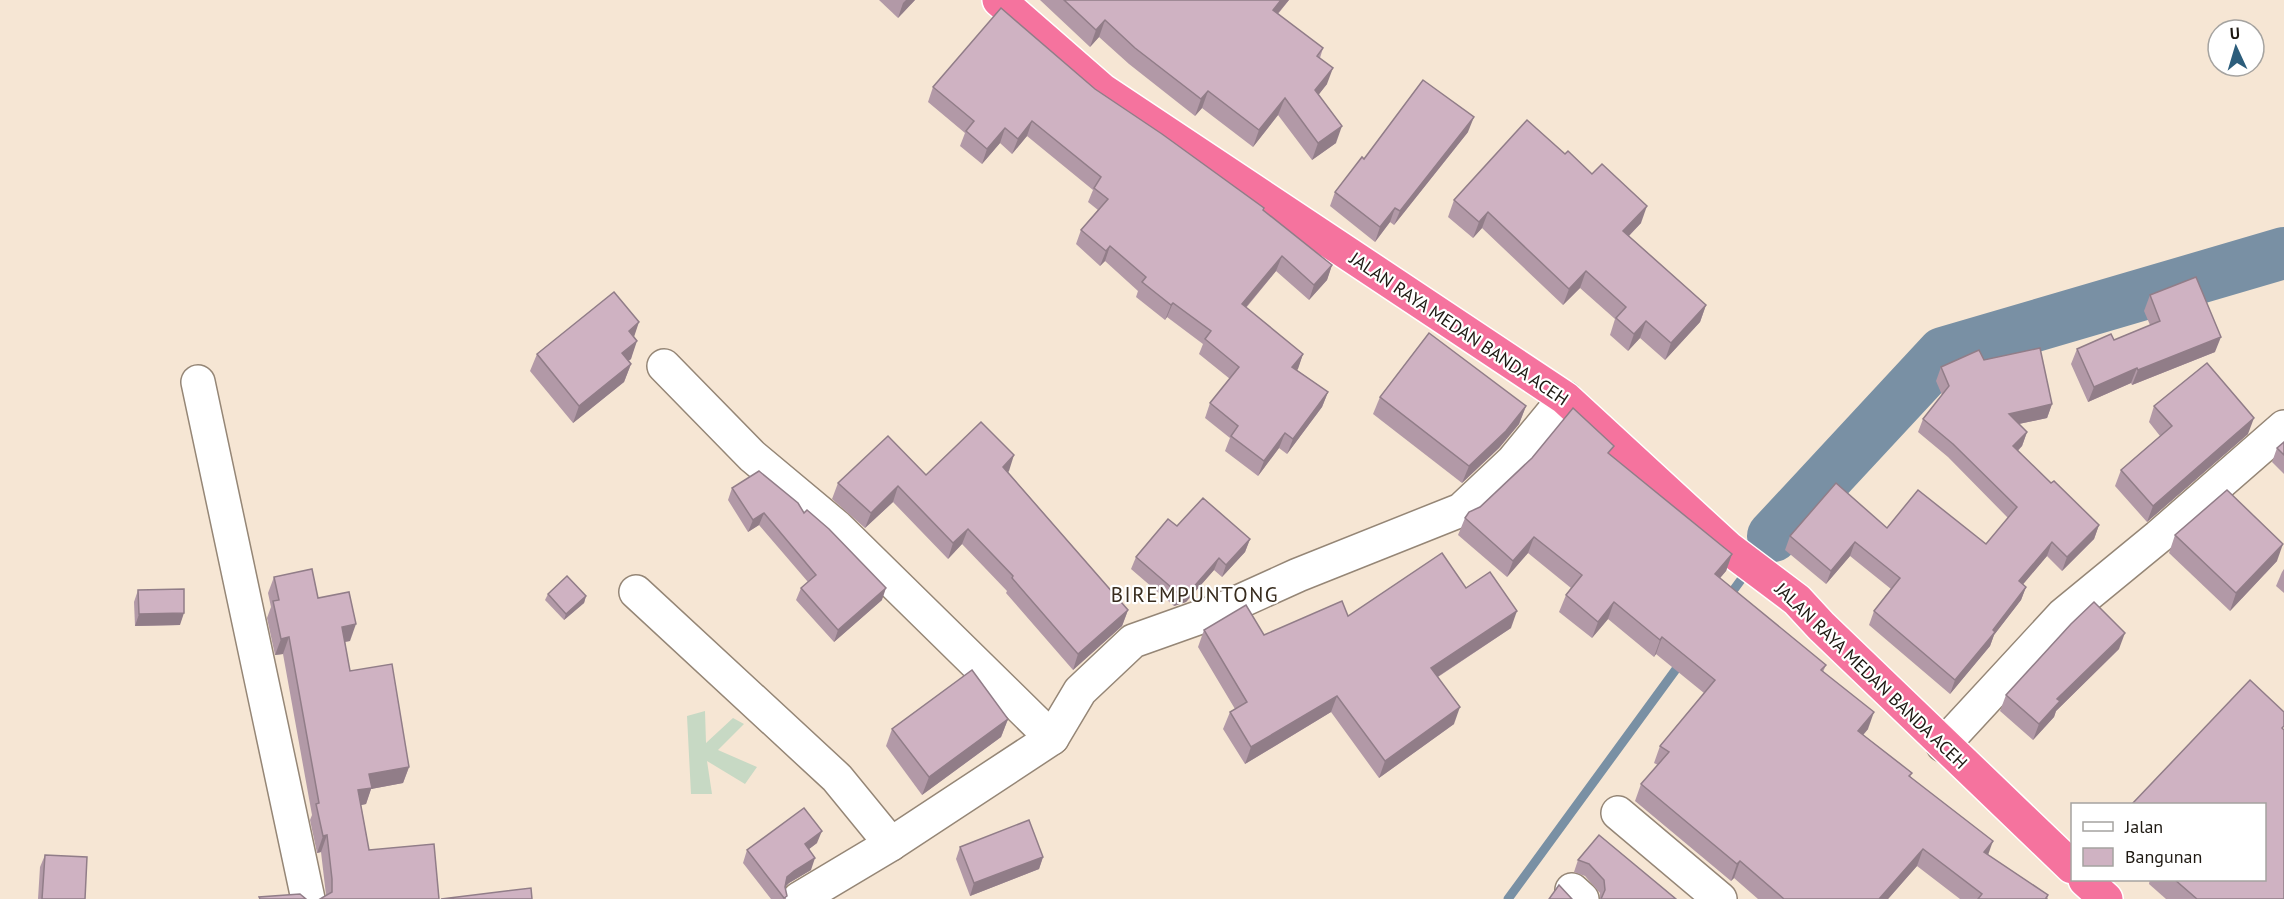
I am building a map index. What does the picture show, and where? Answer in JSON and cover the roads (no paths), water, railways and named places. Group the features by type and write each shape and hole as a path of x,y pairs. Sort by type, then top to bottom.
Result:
{"highway":[{"name":"JALAN RAYA MEDAN BANDA ACEH","path":"999,0 1102,90 1565,398 1728,549 1797,600 1943,745 2071,865"},
{"path":"2087,881 2106,899"}],"street":[{"path":"664,366 752,456 837,527 1052,738"},
{"path":"198,382 308,899"},
{"path":"800,899 891,844 1052,738 1080,691 1133,641 1223,609 1298,575 1461,510 1513,460 1565,398"},
{"path":"1943,745 2062,615 2158,537 2284,427"},
{"path":"636,592 837,778 891,844"},
{"path":"1618,813 1720,899"}],"waterway":[{"path":"1773,536 1943,353 2284,253"},
{"path":"1727,599 1773,536"},
{"path":"1508,899 1682,661"}],"district":[{"name":"BIREMPUNTONG","path":"1195,595"}]}
